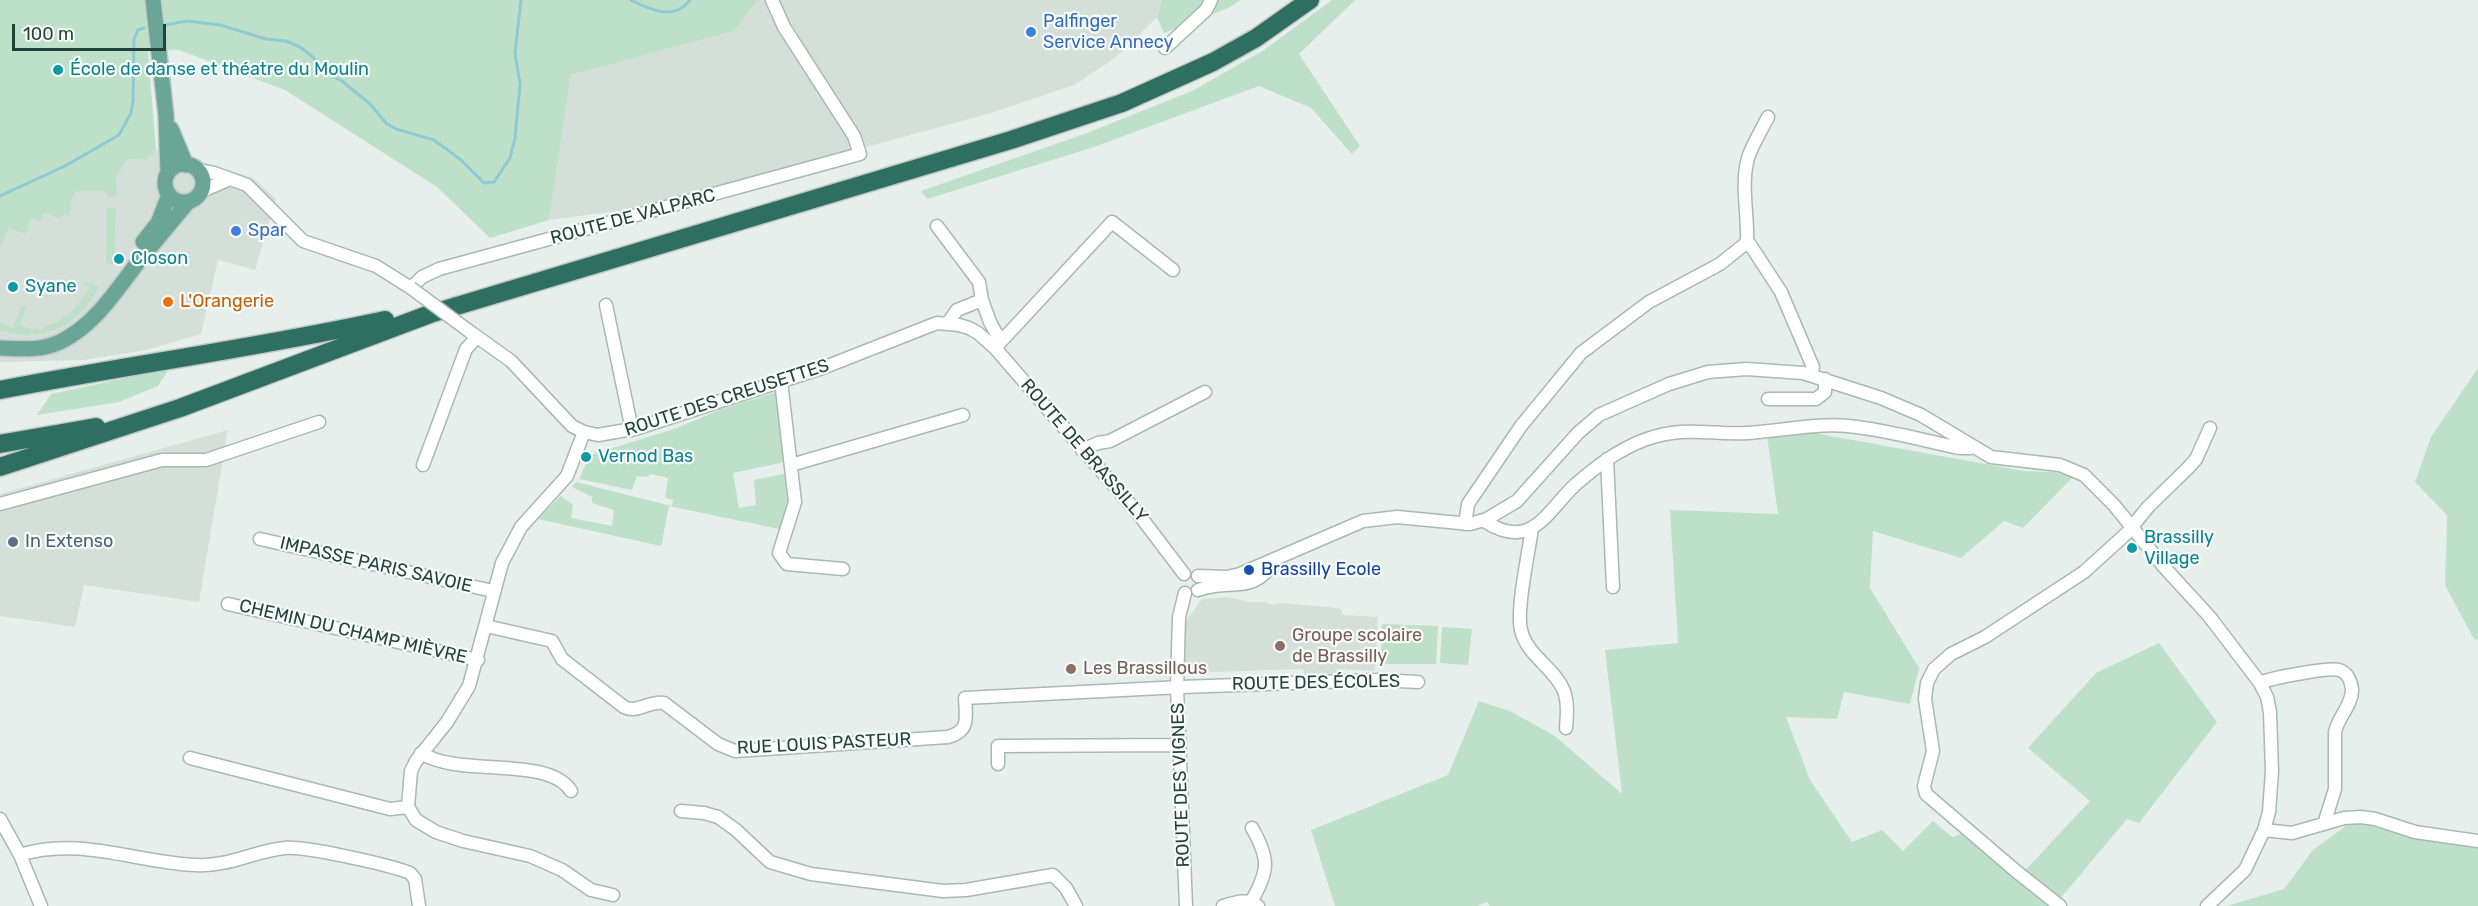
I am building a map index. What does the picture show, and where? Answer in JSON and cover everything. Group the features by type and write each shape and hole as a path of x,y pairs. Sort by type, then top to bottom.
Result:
{"highway":[{"path":"0,467 141,422 374,334 468,302 1011,140 1122,103 1213,62 1256,38 1310,0"},
{"path":"0,390 133,364 310,337 468,302"},
{"path":"0,444 102,426 222,393"}],"main road":[{"path":"153,0 166,115 168,173 166,188 169,195 177,201 188,202"},
{"path":"4,346 45,347 60,342 108,304 142,257 188,202 196,198 202,190 203,183 192,167 166,115"},
{"path":"168,173 179,165 192,167"},
{"path":"97,312 104,296 158,223 169,195"}],"street":[{"name":"ROUTE DE VALPARC","path":"411,288 422,278 439,269 860,154 854,136 784,27 772,0"},
{"path":"1165,48 1206,10 1211,0"},
{"path":"1768,117 1746,166 1744,188 1747,240 1781,292 1813,367 1811,375"},
{"path":"192,167 243,183 254,190 303,241 376,266 411,288 511,361 564,420 584,432 567,476 525,522 502,563 493,591 478,660 464,698 411,771 408,807 416,820 436,832 463,841 539,859 591,890 613,895"},
{"path":"202,190 230,179"},
{"path":"938,226 979,282 982,300 998,344 1112,222 1173,270"},
{"path":"1465,524 1468,504 1521,426 1581,353 1649,302 1732,256 1747,240"},
{"path":"948,323 957,309 982,300"},
{"path":"606,305 632,430"},
{"name":"ROUTE DES CREUSETTES","path":"584,432 598,435 632,430 825,367 922,327 948,323 978,333"},
{"name":"ROUTE DE BRASSILLY","path":"978,333 998,344 1082,450 1137,512 1184,574"},
{"path":"423,465 473,334"},
{"path":"1276,558 1271,568 1257,580 1240,585 1217,585 1191,594 1185,593 1180,588 1179,583 1184,574 1234,576 1343,528 1371,519 1397,517 1465,524 1484,521 1517,501 1583,428 1610,409 1669,384 1708,372 1756,369 1811,375 1909,408 1973,448 1997,459 2052,463 2076,470 2091,482 2133,527 2164,567 2209,616 2260,683 2269,704 2272,771 2269,812 2264,830 2245,870 2207,906"},
{"path":"1768,399 1816,399 1825,392 1825,379"},
{"path":"781,381 795,502 779,549 780,556 787,564 843,569"},
{"path":"1082,450 1098,442 1110,441 1205,392"},
{"path":"790,465 963,415"},
{"path":"0,504 162,460 173,458 206,460 319,422"},
{"path":"1484,521 1500,531 1532,528 1542,521 1573,487 1607,459 1647,439 1678,431 1746,433 1848,426 1960,448 1973,448"},
{"path":"2060,906 1926,794 1924,786 1933,751 1924,706 1930,675 1943,660 2069,584 2133,527 2148,507 2196,459 2210,428"},
{"path":"1607,459 1613,587"},
{"path":"1532,528 1520,615 1521,631 1533,654 1556,679 1565,693 1566,728"},
{"name":"IMPASSE PARIS SAVOIE","path":"260,539 493,591"},
{"path":"1198,576 1200,582 1198,590"},
{"name":"ROUTE DES VIGNES","path":"1185,593 1179,617 1177,687 1186,906"},
{"name":"CHEMIN DU CHAMP MIÈVRE","path":"228,604 478,660"},
{"name":"RUE LOUIS PASTEUR","path":"486,626 552,640 562,659 624,707 635,710 656,702 664,703 718,744 735,751 948,737 958,734 963,729 966,722 965,698 1177,687"},
{"path":"2260,683 2287,676 2336,669 2345,673 2349,678 2352,689 2350,701 2337,723 2335,732 2335,789 2324,824"},
{"name":"ROUTE DES ÉCOLES","path":"1177,687 1378,680 1418,682"},
{"path":"998,764 998,746 1178,745"},
{"path":"422,753 440,763 543,772 565,784 571,791"},
{"path":"190,758 390,809 408,807"},
{"path":"681,811 704,813 722,820 770,862 792,870 888,886 943,891 981,888 1053,875 1066,888 1076,906"},
{"path":"2264,830 2292,833 2352,817 2368,818 2415,832 2478,841"},
{"path":"0,819 20,855 42,906"},
{"path":"1222,906 1240,901 1255,904 1266,866 1264,851 1252,828"},
{"path":"20,855 34,851 94,849 180,864 212,865 278,849 299,848 410,873 415,879 419,906"}],"shaded area":[{"path":"758,0 1162,0 1157,17 1116,57 1074,85 991,113 647,207 549,220 571,75 734,31"},
{"path":"184,144 186,150 196,160 253,178 276,199 255,270 218,260 201,334 147,350 84,360 0,362 0,235 5,225 70,201 76,191 116,177 128,159 146,160 156,150"},
{"path":"228,430 199,602 84,585 75,627 0,616 0,494"},
{"name":"Groupe scolaire de Brassilly","path":"1226,597 1251,602 1266,602 1272,605 1281,603 1329,607 1341,609 1343,615 1378,617 1375,671 1338,669 1336,677 1304,675 1303,669 1183,673 1185,623 1202,599"}],"green space":[{"path":"0,0 758,0 734,31 571,75 549,220 490,238 437,187 285,90 179,50 148,51 156,150 146,160 128,159 116,177 117,197 108,197 107,191 76,191 71,201 70,216 63,214 60,219 44,212 41,221 31,218 26,234 9,228 0,248"},
{"path":"1162,0 1241,0 1228,8 1164,33 1157,17"},
{"path":"1332,0 1355,0 1299,54 1360,146 1352,154 1311,108 1259,86 1094,147 927,199 921,191 1087,133 1194,90 1264,50"},
{"path":"107,208 116,208 112,265 106,262"},
{"path":"85,281 99,287 81,312 58,328 30,335 0,330 0,323 13,328 22,306 27,307 20,325 33,330 35,327 42,330 44,326 59,320 76,307 90,287 83,284"},
{"path":"2478,368 2478,640 2474,639 2445,585 2447,515 2415,482 2431,437"},
{"path":"169,369 158,386 119,402 37,415 51,394"},
{"path":"776,392 785,462 733,473 739,508 756,505 754,480 783,474 787,476 791,499 779,529 669,506 661,546 538,519 561,496 573,505 571,518 612,526 614,510 592,503 592,497 572,487 576,482 672,506 673,500 665,498 668,478 650,474 648,477 637,476 632,490 579,479 590,455 674,429 722,409"},
{"path":"1803,431 2024,471 2055,472 2073,477 2023,528 2004,521 1961,558 1873,531 1870,588 1919,668 1910,704 1844,692 1837,719 1786,717 1810,780 1852,842 1882,830 1903,851 1933,821 1952,837 1963,833 2020,876 2090,801 2028,748 2096,673 2159,643 2217,722 2139,823 2127,819 2054,906 1490,906 1487,902 1477,906 1335,906 1311,830 1448,775 1479,701 1510,711 1555,736 1622,794 1605,650 1678,643 1670,510 1778,514 1767,436"},
{"path":"1382,624 1438,626 1436,664 1381,664"},
{"path":"1442,627 1472,629 1468,665 1440,663"},
{"path":"2350,823 2360,823 2420,840 2478,847 2478,906 2227,906 2284,889 2313,850"}],"waterway":[{"path":"165,25 187,21 220,25 266,39 286,41 300,47 313,57 322,71 342,81 370,104 387,124 396,129 434,140 461,160 484,183 494,182 510,158 515,138 520,84 515,53 521,0"},
{"path":"631,0 662,12 677,10 690,0"},
{"path":"0,196 65,166 119,135 131,113 133,101 134,39 138,30 144,28"}],"place":[{"name":"Palfinger Service Annecy","path":"1031,32"},
{"name":"École de danse et théatre du Moulin","path":"58,70"},
{"name":"Spar","path":"236,231"},
{"name":"Closon","path":"119,259"},
{"name":"Syane","path":"13,287"},
{"name":"L'Orangerie","path":"168,302"},
{"name":"Vernod Bas","path":"586,457"},
{"name":"In Extenso","path":"13,542"},
{"name":"Brassilly Village","path":"2132,548"},
{"name":"Brassilly Ecole","path":"1249,570"},
{"name":"Groupe scolaire de Brassilly","path":"1280,646"},
{"name":"Les Brassillous","path":"1071,669"}]}
